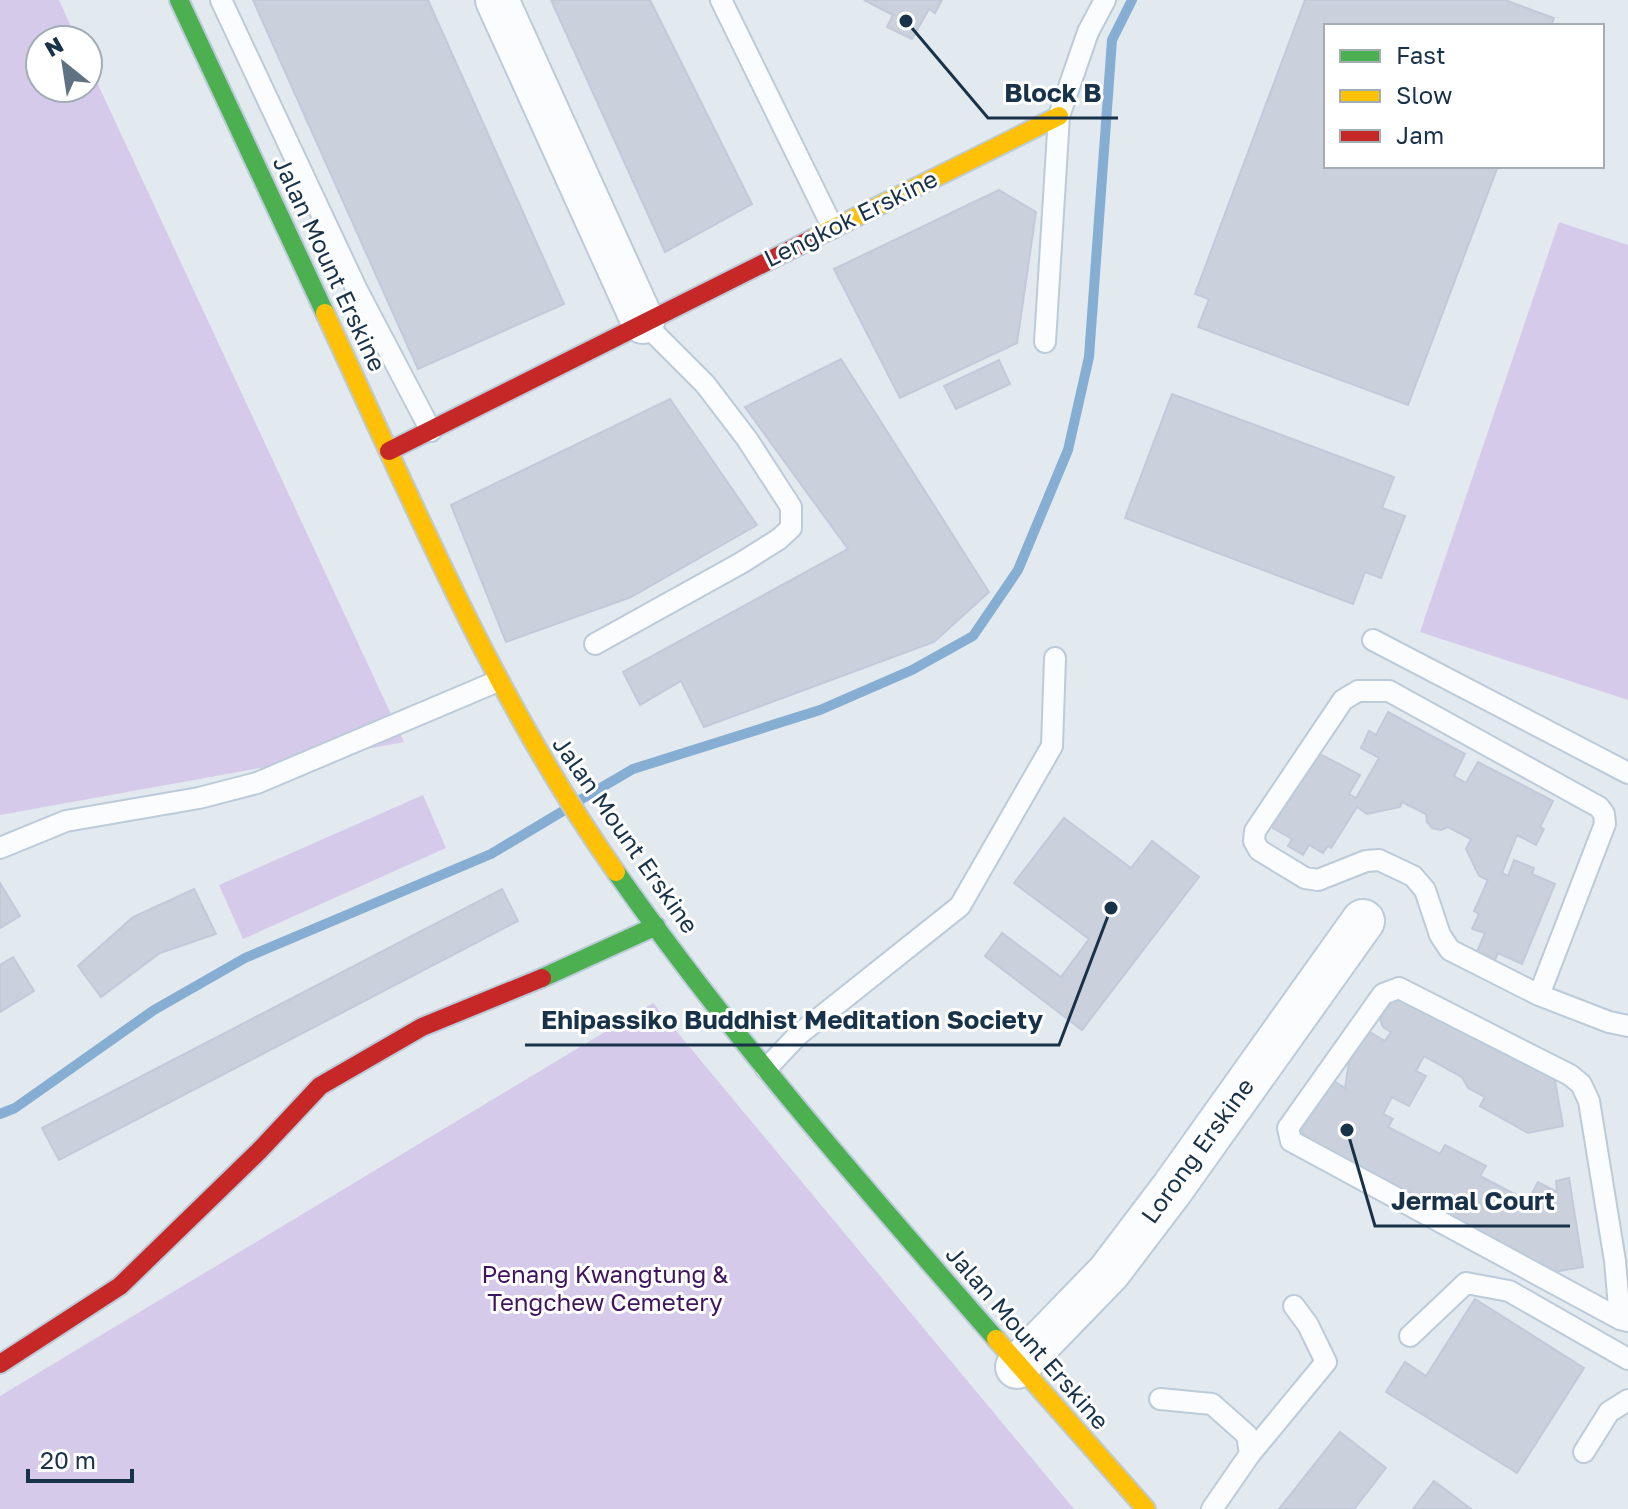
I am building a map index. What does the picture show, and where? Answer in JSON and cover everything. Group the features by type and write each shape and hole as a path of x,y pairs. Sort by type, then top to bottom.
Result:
{"main road":[{"name":"Jalan Mount Erskine","path":"179,0 498,681 589,834 766,1069 1017,1367 1146,1509"},
{"name":"Lengkok Erskine","path":"389,451 1059,116"},
{"path":"0,1364 120,1286 259,1151 320,1086 422,1027 656,926"}],"street":[{"path":"497,0 643,322"},
{"name":"Lorong Erskine","path":"1017,1367 1109,1272 1363,921"}],"lane":[{"path":"221,0 357,290 431,431"},
{"path":"721,0 833,228"},
{"path":"1045,342 1059,116 1088,32 1105,0"},
{"path":"595,644 741,563 791,528 791,507 747,439 705,384 643,322"},
{"path":"1373,640 1628,773"},
{"path":"766,1069 798,1035 960,906 1052,746 1055,658"},
{"path":"0,848 66,821 199,798 257,783 498,681"},
{"path":"1539,995 1605,824 1604,814 1599,807 1389,691 1358,691 1343,700 1255,831 1254,841 1259,850 1305,878 1318,880 1366,861 1379,860 1413,876 1425,890 1440,935 1450,950 1539,995 1609,1022 1628,1026"},
{"path":"1399,988 1570,1075 1581,1084 1592,1116 1624,1320 1291,1141 1288,1128 1383,994 1399,988"},
{"path":"1410,1336 1466,1283 1509,1291 1628,1359"},
{"path":"1212,1509 1250,1454 1326,1362 1308,1325 1294,1306"},
{"path":"1160,1399 1212,1404 1247,1435 1250,1454"},
{"path":"1584,1452 1609,1412 1628,1400"}],"green space":[{"path":"0,0 59,0 70,24 24,24 24,104 104,104 104,97 404,742 0,815"},
{"path":"1559,222 1628,245 1628,700 1420,632"},
{"path":"423,795 446,848 243,939 219,885"},
{"name":"Penang Kwangtung & Tengchew Cemetery","path":"653,1003 1074,1509 0,1509 0,1396"}],"building":[{"path":"253,0 428,0 564,304 418,369"},
{"path":"551,0 650,0 752,204 665,252"},
{"path":"864,0 942,0 935,13 929,9 912,39 887,27 893,15"},
{"path":"1305,0 1505,0 1554,18 1552,24 1324,24 1324,168 1497,168 1408,405 1198,327 1209,299 1195,294"},
{"path":"999,190 1036,212 1017,343 900,398 834,269"},
{"path":"841,359 989,592 934,642 704,727 681,681 640,705 623,672 848,549 745,407"},
{"path":"999,360 1010,384 956,409 944,386"},
{"path":"1172,394 1394,477 1382,508 1405,516 1381,578 1365,572 1353,604 1125,518"},
{"path":"670,399 757,525 631,597 506,642 451,505"},
{"path":"1388,712 1465,754 1454,776 1466,783 1478,762 1553,801 1540,827 1544,829 1536,845 1517,835 1502,873 1508,876 1514,860 1534,868 1532,874 1555,884 1522,964 1498,953 1495,960 1477,952 1485,933 1472,929 1479,914 1474,911 1488,880 1479,876 1466,849 1471,839 1448,827 1441,830 1432,828 1426,814 1402,802 1400,807 1367,814 1357,807 1331,848 1328,846 1323,853 1309,845 1303,855 1288,846 1292,839 1271,827 1318,753 1360,775 1349,794 1356,798 1379,758 1361,748 1369,731 1376,735"},
{"path":"1064,818 1131,868 1152,841 1199,877 1082,1030 985,956 1002,933 1061,977 1089,939 1014,883"},
{"path":"0,883 20,916 0,928"},
{"path":"194,889 216,934 160,953 101,997 78,966 133,917"},
{"path":"502,889 518,921 59,1160 42,1128"},
{"path":"13,957 34,991 0,1012 0,965"},
{"path":"1396,993 1554,1075 1563,1126 1528,1133 1480,1106 1485,1097 1468,1088 1462,1077 1424,1056 1416,1071 1426,1076 1409,1106 1392,1097 1383,1114 1393,1119 1388,1127 1440,1154 1445,1145 1486,1166 1480,1176 1528,1201 1538,1182 1557,1192 1556,1181 1569,1178 1583,1267 1554,1272 1305,1139 1300,1125 1331,1079 1345,1088 1350,1056 1368,1031 1385,1041 1391,1032 1383,1027 1380,1019"},
{"path":"1475,1299 1584,1368 1517,1473 1386,1392 1405,1362 1426,1376"},
{"path":"1340,1432 1386,1468 1354,1509 1279,1509"},
{"path":"1434,1481 1471,1509 1413,1509"}],"waterway":[{"path":"580,800 633,769 820,710 912,670 973,636 1018,570 1068,450 1089,357 1112,40 1132,0"},
{"path":"0,1114 15,1108 154,1010 245,958 491,854 563,811"}],"traffic: fast":[{"path":"179,0 325,313"},
{"path":"616,872 752,1052 996,1339"},
{"path":"542,978 656,926"}],"traffic: slow":[{"path":"812,239 1059,116"},
{"path":"325,313 424,528 494,669 572,806 616,872"},
{"path":"996,1339 1146,1509"}],"traffic: jam":[{"path":"389,451 812,239"},
{"path":"0,1364 120,1286 259,1151 320,1086 422,1027 542,978"}],"place":[{"name":"Block B","path":"906,21"},
{"name":"Ehipassiko Buddhist Meditation Society","path":"1111,908"},
{"name":"Jermal Court","path":"1347,1130"}]}
